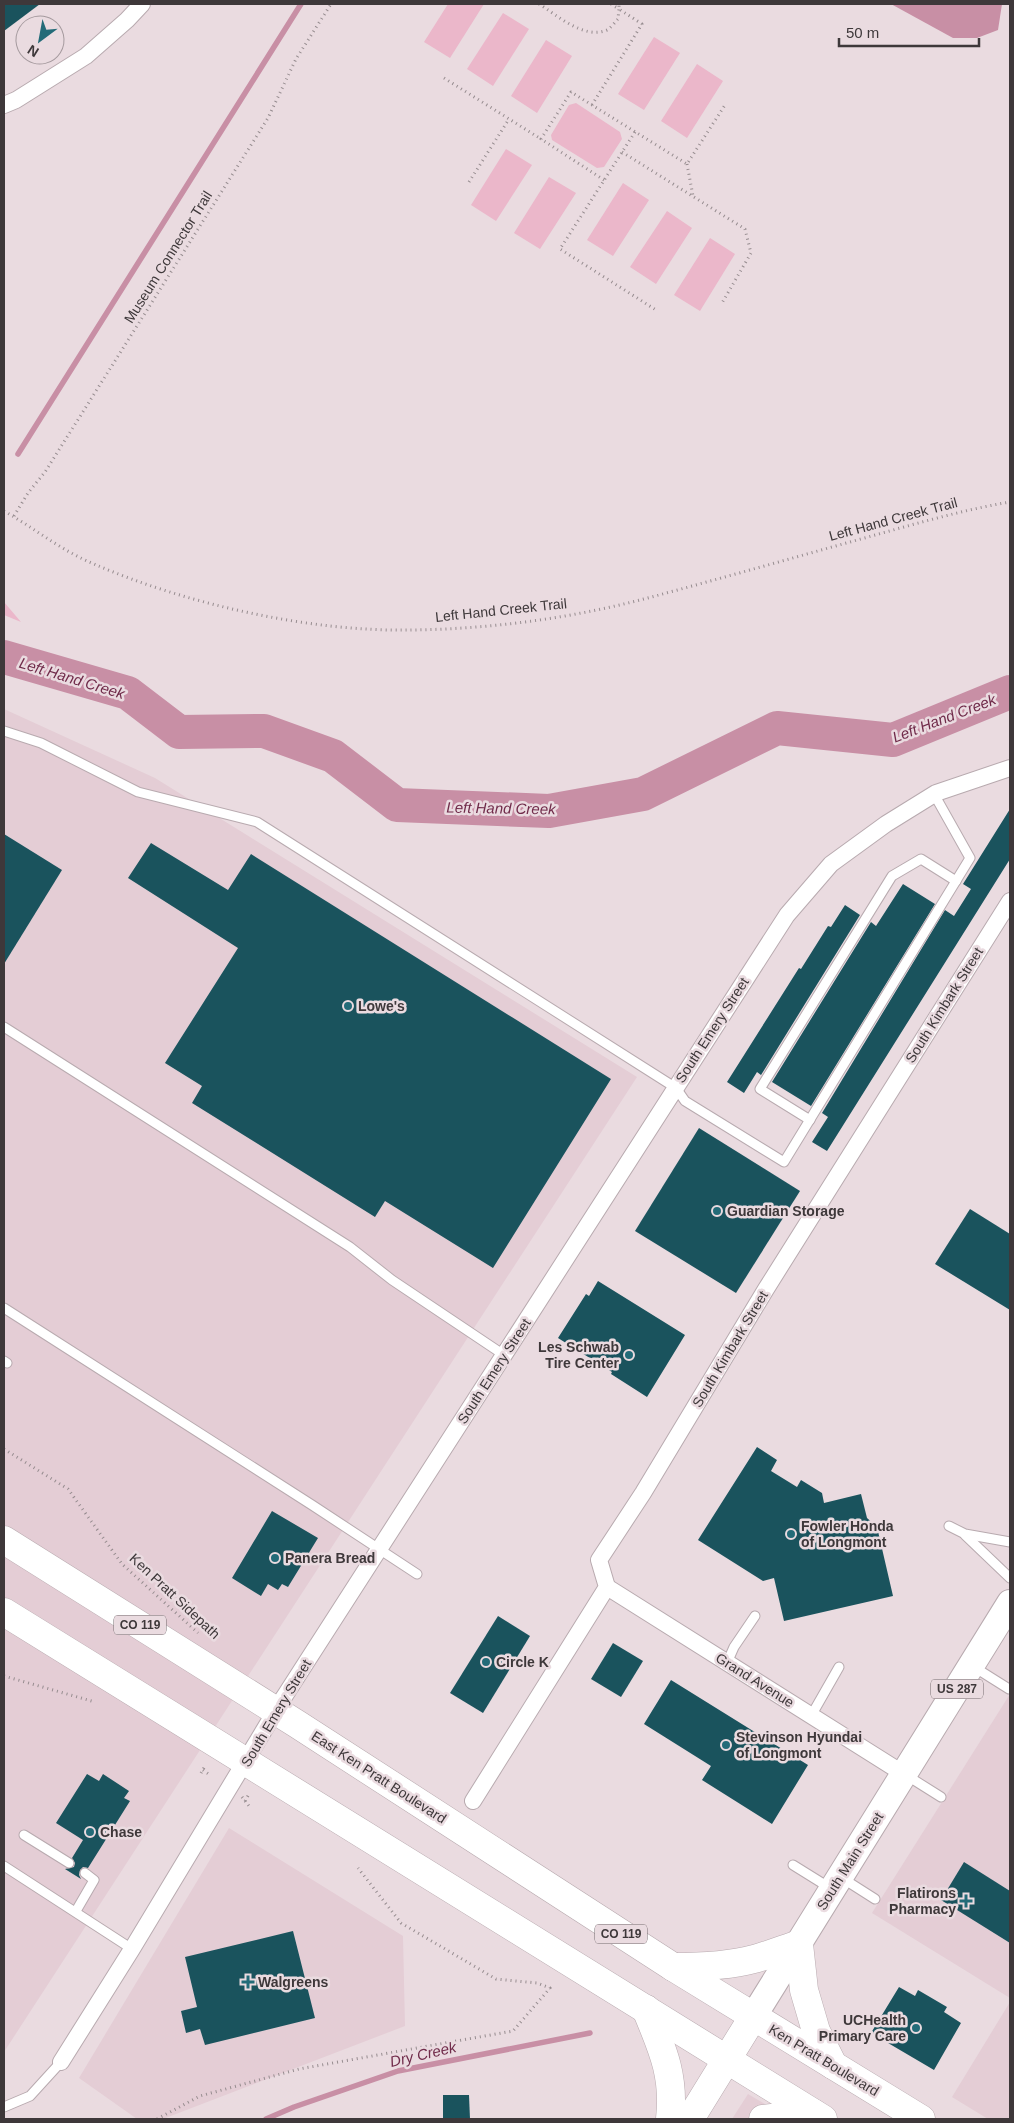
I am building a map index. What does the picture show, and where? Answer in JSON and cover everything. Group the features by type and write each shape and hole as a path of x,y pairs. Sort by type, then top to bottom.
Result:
{"highway":[{"name":"East Ken Pratt Boulevard","path":"4,1540 753,2017"},
{"path":"4,1547 30,1557"},
{"path":"4,1612 818,2116"},
{"path":"673,1967 709,1967 730,1964 755,1959 799,1944 804,1990 816,2031 833,2065"},
{"path":"646,2009 664,2054 670,2079 672,2097 670,2119"},
{"name":"South Main Street","path":"690,2119 753,2017"},
{"name":"Ken Pratt Boulevard","path":"753,2017 921,2119"},
{"path":"763,2119 818,2116"}],"main road":[{"name":"South Main Street","path":"753,2017 1010,1603"}],"street":[{"path":"4,105 16,100 86,56 127,20 142,4"},
{"name":"South Emery Street","path":"61,2062 78,2038 275,1711 787,915 831,864 886,824 934,794 1010,768"},
{"name":"South Kimbark Street","path":"606,1587 599,1560 644,1493 766,1289 1010,901"},
{"path":"473,1801 606,1587"},
{"name":"Grand Avenue","path":"606,1587 904,1774"}],"lane":[{"path":"4,731 41,743 138,792 257,822 676,1088 685,1101 784,1162 970,858 934,794"},
{"path":"810,1120 760,1089 892,876 921,860 956,881"},
{"path":"4,1028 350,1247 392,1280 504,1355"},
{"path":"4,1308 417,1574"},
{"path":"949,1526 965,1534 1010,1542"},
{"path":"965,1534 1010,1578"},
{"path":"727,1663 734,1647 755,1616"},
{"path":"972,1666 1009,1689"},
{"path":"811,1716 840,1667"},
{"path":"904,1774 940,1797"},
{"path":"24,1835 69,1863"},
{"path":"793,1865 875,1899"},
{"path":"4,1866 132,1949"},
{"path":"76,1911 94,1880 85,1873"},
{"path":"4,2108 30,2096 61,2062"}],"path":[{"name":"Museum Connector Trail","path":"14,516 28,492 45,472 268,118 296,58 331,4"},
{"path":"539,4 576,27 596,32 608,29 618,19 619,4"},
{"path":"592,105 642,24 611,4"},
{"path":"444,78 604,180"},
{"path":"541,139 571,92 687,164"},
{"path":"693,196 687,164 725,105"},
{"path":"469,182 509,119"},
{"path":"635,132 560,249 656,310"},
{"path":"622,152 745,229 751,253 722,303"},
{"name":"Left Hand Creek Trail","path":"4,511 92,564 162,589 251,612 291,620 370,629 410,630 551,619 628,603 955,513 1010,502"},
{"name":"Ken Pratt Sidepath","path":"4,1449 68,1489 122,1564 203,1637"},
{"path":"4,1676 95,1702"},
{"path":"205,1766 202,1772 210,1775"},
{"path":"245,1801 249,1794"},
{"path":"240,1795 249,1806"},
{"path":"158,2119 200,2096 299,2069 513,2031 550,1988 537,1983 496,1979 401,1923 358,1868"}],"shaded area":[{"path":"448,4 484,4 450,58 424,42"},
{"path":"891,4 1002,4 998,30 977,38 953,38"},
{"path":"503,13 529,29 493,86 467,69"},
{"path":"654,37 680,53 644,110 618,94"},
{"path":"546,40 572,56 537,113 511,96"},
{"path":"697,64 723,81 687,138 661,121"},
{"path":"576,103 620,132 622,139 604,167 597,168 552,140 551,135 569,105"},
{"path":"506,149 532,165 496,221 471,205"},
{"path":"549,177 576,193 540,249 514,233"},
{"path":"623,183 649,200 613,256 587,240"},
{"path":"667,211 692,228 656,284 630,267"},
{"path":"710,238 735,254 700,311 674,295"},
{"path":"4,602 21,622 4,615"},
{"path":"4,709 155,778 637,1077 4,2052"},
{"path":"1010,1694 1010,1998 872,1913"},
{"path":"229,1828 403,1936 405,2026 163,2119 137,2119 79,2078"},
{"path":"1010,2002 1010,2119 988,2119 952,2097"},
{"path":"748,2094 790,2119 732,2119"}],"building":[{"path":"4,4 40,4 25,15 15,15 15,23 4,31"},
{"path":"1010,809 1010,859 827,1151 812,1142 828,1117 822,1113 945,910 954,916 971,889 963,884"},
{"path":"4,834 62,870 4,964"},
{"name":"Lowe's","path":"151,843 228,890 251,854 611,1079 493,1268 385,1201 375,1217 192,1103 202,1086 165,1063 238,948 128,878"},
{"path":"903,884 935,904 811,1106 772,1082 871,922 876,926"},
{"path":"845,905 860,915 761,1075 757,1072 744,1093 727,1082 799,968 801,969 828,926 831,927"},
{"name":"Guardian Storage","path":"699,1128 800,1191 736,1293 635,1231"},
{"path":"970,1209 1010,1234 1010,1310 935,1264"},
{"name":"Les Schwab Tire Center","path":"598,1281 685,1335 647,1397 558,1338 586,1294 589,1296"},
{"name":"Fowler Honda of Longmont","path":"757,1447 777,1460 771,1471 797,1487 801,1480 822,1493 824,1503 861,1494 867,1518 877,1527 893,1596 784,1621 774,1578 763,1581 698,1540"},
{"name":"Panera Bread","path":"272,1511 318,1538 288,1587 282,1584 278,1590 268,1584 261,1596 232,1578"},
{"name":"Circle K","path":"498,1616 530,1636 483,1713 450,1693"},
{"path":"613,1643 643,1661 621,1697 591,1679"},
{"name":"Stevinson Hyundai of Longmont","path":"671,1680 808,1765 772,1824 702,1780 711,1766 644,1724"},
{"name":"Chase","path":"87,1774 99,1781 103,1774 129,1791 124,1798 130,1801 88,1868 83,1867 80,1870 79,1875 81,1879 65,1869 74,1867 75,1863 72,1858 83,1840 56,1823"},
{"path":"964,1862 1010,1891 1010,1943 941,1900"},
{"name":"Walgreens","path":"293,1931 315,2018 205,2045 200,2029 186,2033 181,2011 197,2007 185,1957"},
{"name":"UCHealth Primary Care","path":"899,1987 915,1996 918,1990 947,2007 944,2012 961,2023 934,2070 871,2033"},
{"path":"443,2095 469,2095 470,2119 443,2119"}],"waterway":[{"path":"18,454 301,4"},
{"name":"Left Hand Creek","path":"4,657 128,693 179,732 264,731 333,756 397,805 549,811 643,794 777,728 893,740 1010,692"},
{"name":"Dry Creek","path":"266,2119 294,2107 398,2071 590,2033"}],"place":[{"name":"Lowe's","path":"348,1006"},
{"name":"Guardian Storage","path":"717,1211"},
{"name":"Les Schwab Tire Center","path":"629,1355"},
{"name":"Fowler Honda of Longmont","path":"791,1534"},
{"name":"Panera Bread","path":"275,1558"},
{"name":"Circle K","path":"486,1662"},
{"name":"Stevinson Hyundai of Longmont","path":"726,1745"},
{"name":"Chase","path":"90,1832"},
{"name":"Flatirons Pharmacy","path":"966,1901"},
{"name":"Walgreens","path":"248,1982"},
{"name":"UCHealth Primary Care","path":"916,2028"}]}
